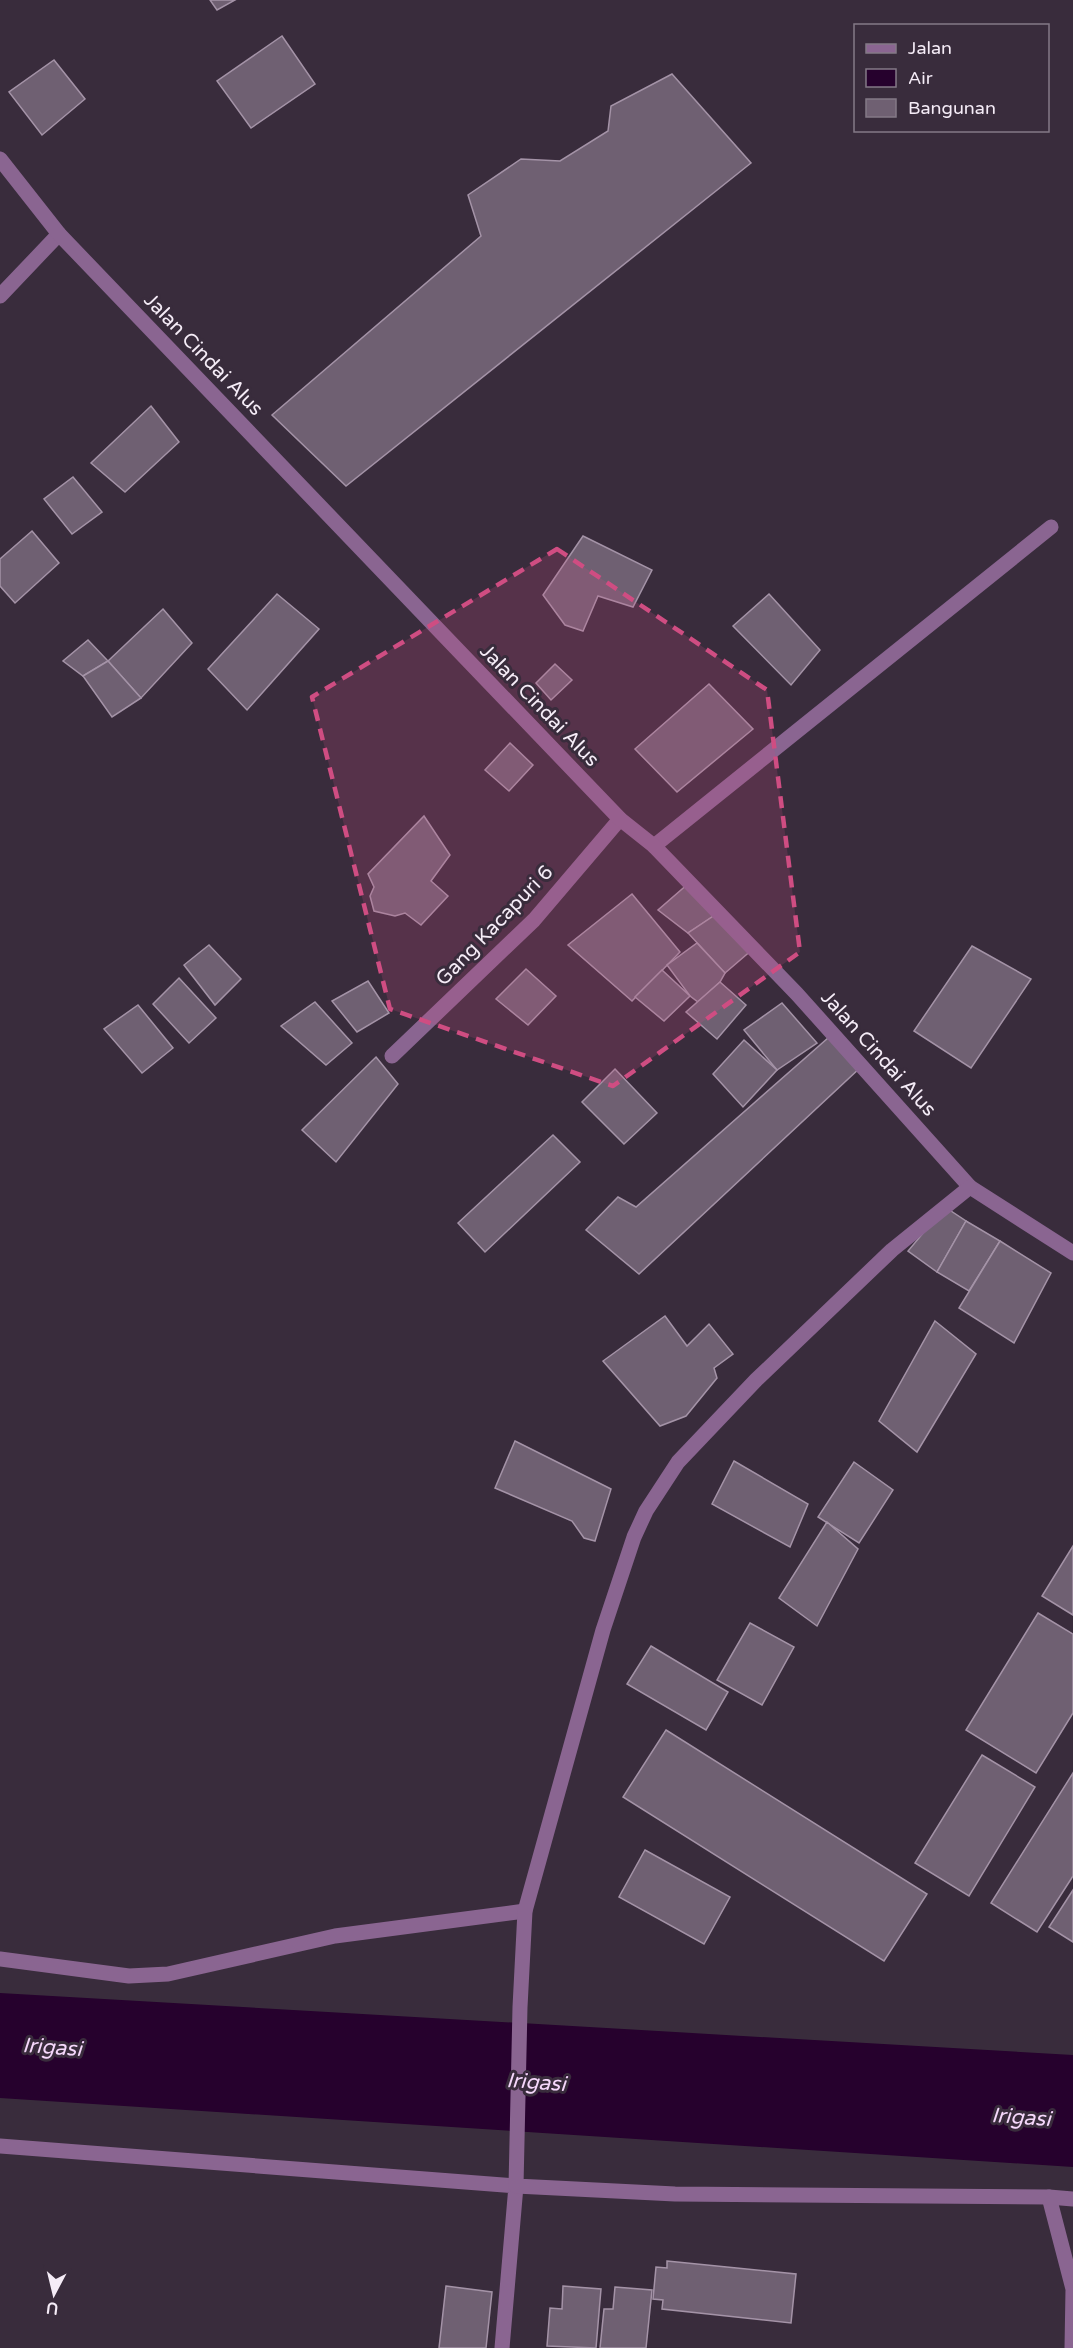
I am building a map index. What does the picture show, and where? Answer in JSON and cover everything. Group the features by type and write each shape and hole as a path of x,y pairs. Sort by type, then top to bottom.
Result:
{"street":[{"name":"Jalan Cindai Alus","path":"0,159 59,234 620,819 654,846 797,994 970,1187 1073,1253"},
{"path":"0,296 59,234"},
{"path":"654,846 1051,527"},
{"name":"Gang Kacapuri 6","path":"392,1056 534,920 620,819"},
{"path":"502,2348 519,2136 520,2007 525,1911 603,1630 634,1537 646,1511 678,1462 756,1380 892,1250 970,1187"},
{"path":"0,1959 129,1976 168,1974 335,1936 525,1911"},
{"path":"0,2146 516,2186 675,2194 1073,2199"},
{"path":"1049,2197 1073,2289 1072,2348"}],"highlighted area":[{"path":"557,549 767,690 800,952 613,1086 390,1009 312,697"}],"water":[{"name":"Irigasi","path":"0,1993 1073,2055 1073,2167 0,2098"}],"building":[{"path":"210,0 235,0 217,10"},
{"path":"282,36 315,84 251,128 217,81"},
{"path":"54,60 85,99 42,135 9,92"},
{"path":"672,74 751,163 346,486 272,415 481,236 468,195 521,159 560,161 608,131 611,106"},
{"path":"151,406 179,442 125,492 91,463"},
{"path":"73,477 102,512 72,534 44,499"},
{"path":"32,531 59,563 15,603 0,586 0,559"},
{"path":"583,536 652,570 633,607 598,596 583,631 565,625 543,595"},
{"path":"277,594 319,629 247,710 208,669"},
{"path":"769,594 820,650 791,685 733,626"},
{"path":"163,609 192,643 141,698 108,661"},
{"path":"88,640 108,661 83,676 63,661"},
{"path":"108,661 141,698 112,717 83,676"},
{"path":"555,664 572,680 551,700 536,683"},
{"path":"709,684 753,729 677,792 635,749"},
{"path":"510,743 533,765 509,791 485,770"},
{"path":"424,816 450,855 431,881 448,896 421,925 405,913 395,916 374,911 370,896 374,887 368,874"},
{"path":"689,883 718,913 688,933 658,910"},
{"path":"632,894 680,952 632,1001 568,945"},
{"path":"718,913 753,949 725,973 688,933"},
{"path":"697,943 725,973 720,982 698,1002 690,996 667,965"},
{"path":"209,945 241,979 215,1005 184,965"},
{"path":"972,946 1031,979 971,1068 914,1031"},
{"path":"526,969 556,996 528,1025 496,999"},
{"path":"662,970 690,996 664,1021 635,997"},
{"path":"179,978 216,1018 189,1043 153,1004"},
{"path":"368,981 389,1013 357,1032 332,1001"},
{"path":"720,982 746,1005 717,1039 686,1012"},
{"path":"315,1002 352,1043 326,1065 281,1026"},
{"path":"782,1003 817,1043 777,1070 744,1030"},
{"path":"138,1005 173,1048 142,1073 104,1029"},
{"path":"828,1038 862,1066 639,1274 586,1230 618,1197 636,1207"},
{"path":"744,1040 777,1070 743,1107 713,1074"},
{"path":"376,1057 398,1084 336,1162 302,1130"},
{"path":"615,1069 657,1113 624,1144 582,1102"},
{"path":"553,1135 580,1162 485,1252 458,1223"},
{"path":"945,1207 966,1221 937,1272 908,1251"},
{"path":"966,1221 1000,1241 969,1291 937,1272"},
{"path":"1000,1241 1051,1273 1014,1343 959,1308"},
{"path":"665,1316 687,1346 709,1324 733,1354 714,1368 717,1378 686,1416 660,1426 603,1361"},
{"path":"935,1321 976,1354 917,1452 879,1421"},
{"path":"515,1441 611,1489 595,1541 584,1538 572,1521 495,1488"},
{"path":"734,1461 808,1504 790,1547 712,1504"},
{"path":"854,1462 893,1490 859,1543 818,1517"},
{"path":"827,1522 858,1549 817,1626 779,1598"},
{"path":"1073,1546 1073,1615 1042,1596"},
{"path":"1038,1613 1073,1634 1073,1713 1036,1773 966,1730"},
{"path":"750,1623 794,1647 762,1705 717,1680"},
{"path":"651,1646 728,1692 706,1730 627,1684"},
{"path":"666,1730 927,1894 884,1961 623,1797"},
{"path":"982,1755 1035,1787 969,1896 915,1863"},
{"path":"1073,1773 1073,1876 1037,1932 991,1903"},
{"path":"645,1850 730,1897 704,1944 619,1897"},
{"path":"1073,1890 1073,1942 1049,1927"},
{"path":"667,2261 796,2274 791,2323 662,2309 663,2300 653,2299 656,2267 667,2268"},
{"path":"446,2286 492,2292 486,2348 439,2348"},
{"path":"563,2286 601,2289 596,2348 547,2346 550,2308 562,2309"},
{"path":"615,2287 652,2290 646,2348 600,2348 604,2309 613,2309"}]}
